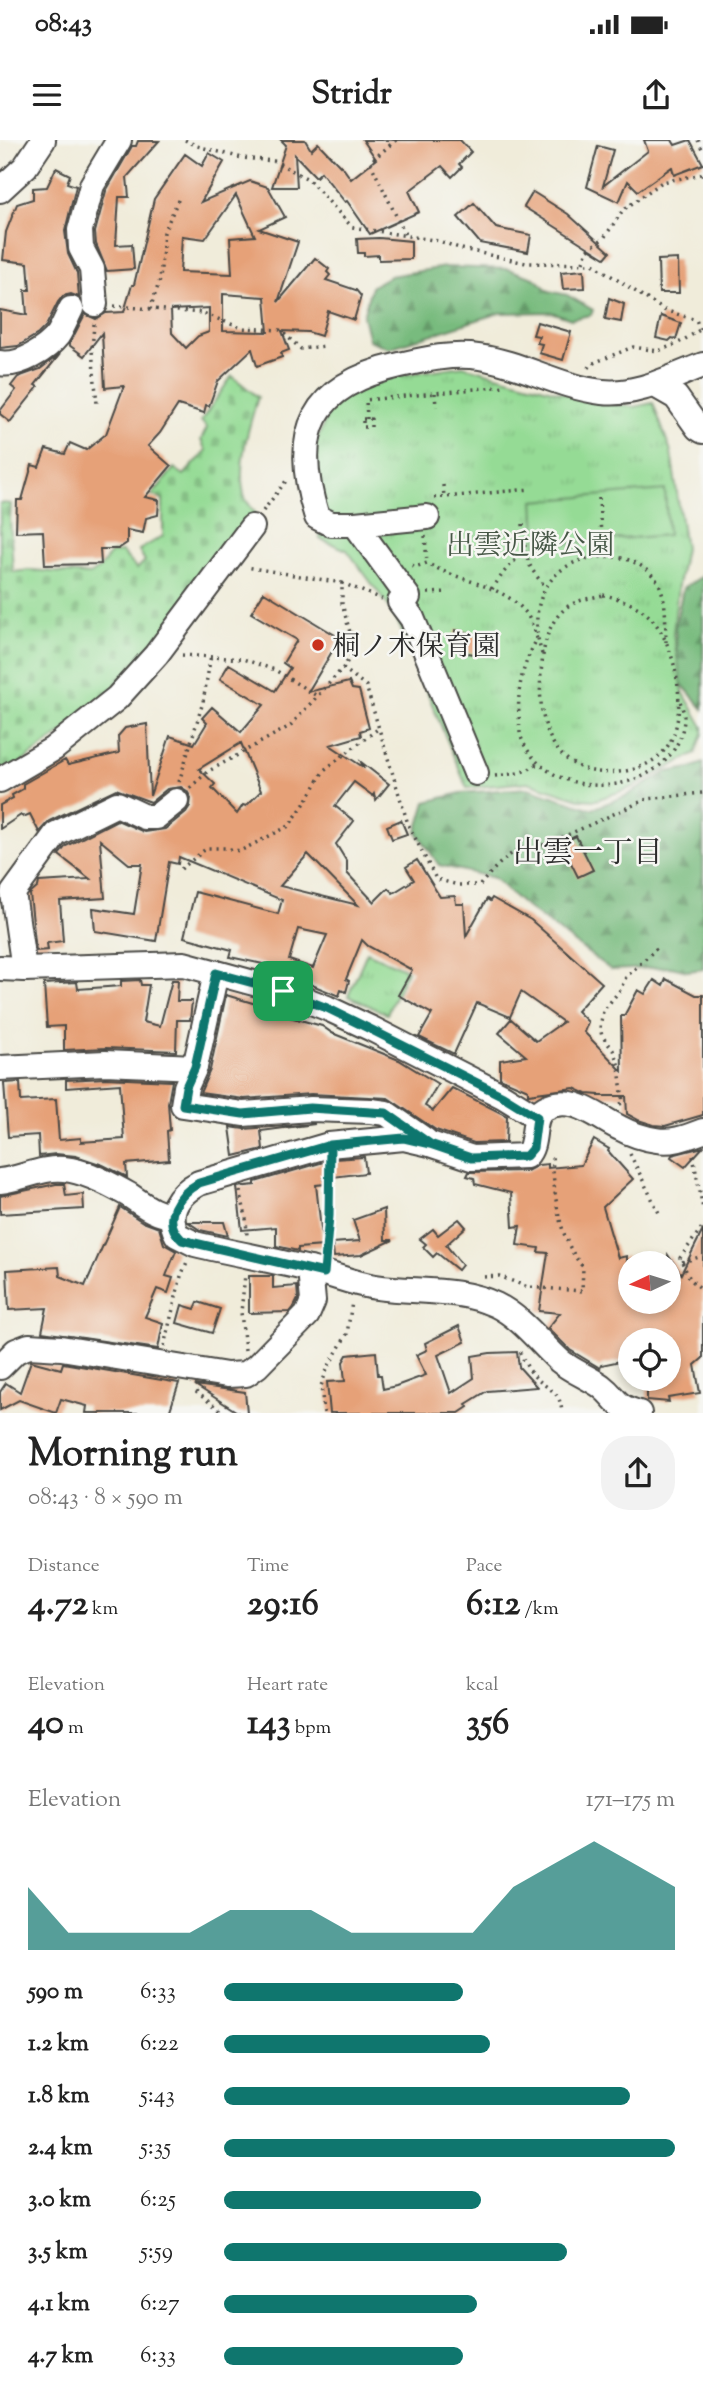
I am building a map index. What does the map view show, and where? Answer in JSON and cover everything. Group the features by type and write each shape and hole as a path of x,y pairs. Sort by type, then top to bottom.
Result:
{"street":[{"path":"0,190 25,167 43,140"},
{"path":"2,370 24,361 57,336 83,307 92,269 81,248 80,230 92,185 119,140"},
{"path":"426,524 331,524 317,517 307,488 307,438 326,399 351,380 378,370 456,356 497,360 602,392 655,385 703,365"},
{"path":"655,385 676,397 703,431"},
{"path":"355,524 398,600 412,618 486,775"},
{"path":"0,780 53,749 117,698 156,655 252,527"},
{"path":"176,801 156,817 145,817 117,804 56,834 7,894 12,968 184,964 283,991 327,1008 503,1096 537,1117"},
{"path":"216,973 195,1067 186,1087 183,1105 243,1114 310,1108 386,1113 430,1144"},
{"path":"0,1068 105,1063 195,1067"},
{"path":"632,1411 613,1400 603,1388 563,1363 497,1306 466,1294 357,1283 317,1271 182,1240 177,1235 172,1216 174,1206 186,1191 199,1183 330,1145 404,1138 471,1158 526,1156 533,1148 537,1117 543,1108 557,1104 585,1108 640,1137 659,1141 678,1140 695,1134"},
{"path":"0,1181 48,1169 64,1169 87,1174 125,1193 157,1214 172,1216"},
{"path":"0,1367 16,1351 29,1346 61,1348 227,1375 246,1374 273,1351 307,1315 313,1301 317,1271"}],"path":[{"path":"185,140 197,146 242,158 274,161 308,179 352,227 439,241 462,249 526,263 593,264 664,310 696,320 702,329 658,351 632,347 591,364 581,387"},
{"path":"396,140 370,162 405,234"},
{"path":"698,140 703,151"},
{"path":"583,262 587,250 604,238 623,210 639,198 662,182 703,174"},
{"path":"150,309 160,280 164,232 179,198"},
{"path":"97,404 92,350 83,307 203,313 241,328 280,330 301,349 324,346"},
{"path":"367,419 366,400 511,386"},
{"path":"435,393 436,407"},
{"path":"252,527 286,483 286,472"},
{"path":"443,485 444,497"},
{"path":"599,498 602,556"},
{"path":"426,524 427,563"},
{"path":"523,524 525,550 531,572 546,587"},
{"path":"492,589 525,550"},
{"path":"602,556 622,557 640,565 656,579 664,600 667,646 685,719 670,755 649,773 631,782 580,785 564,780 532,757 521,735 518,703 524,664 537,639 536,617 546,587 564,566 582,558 602,556"},
{"path":"407,560 415,567 427,563 444,573 492,589 512,599 528,615 543,656"},
{"path":"226,563 342,583 398,600"},
{"path":"176,801 207,772 290,726 343,668 355,650 342,604 342,583"},
{"path":"434,592 447,592"},
{"path":"667,646 650,618 633,605 617,598 603,596 583,600 568,607 556,618 548,632 543,656 540,705 544,727 552,744 562,756 580,767 615,773 652,762 667,749 678,724 680,701"},
{"path":"156,655 211,655 243,659 275,670 317,696"},
{"path":"176,801 181,769 203,702 211,655"},
{"path":"343,668 366,685 408,824 436,880 458,885 480,885 504,857 534,844 545,845 647,799 703,793"},
{"path":"181,869 207,848 240,851 289,826 324,770 380,727"},
{"path":"486,775 520,773 539,762"},
{"path":"611,1102 621,1104 622,1084 612,1050 602,1036 600,1028 603,1011 620,990 626,977 660,945"},
{"path":"479,1278 499,1276 528,1287 582,1291 583,1267 570,1253 555,1199 551,1144 537,1117"},
{"path":"617,1127 660,1215"},
{"path":"695,1134 703,1209"},
{"path":"317,1271 329,1216 330,1145"},
{"path":"235,1172 246,1216 248,1257 241,1312 246,1374"},
{"path":"699,1287 690,1279 680,1258 703,1226"},
{"path":"165,1364 163,1352 170,1317 181,1276 195,1244"},
{"path":"682,1262 703,1256"},
{"path":"324,1413 321,1386 328,1367 347,1334 357,1283"},
{"path":"523,1326 519,1335 524,1363 533,1375 554,1390 561,1401 562,1413"}],"green space":[{"path":"445,267 508,269 534,278 549,291 567,295 593,310 591,315 571,319 551,312 499,313 389,348 369,340 363,316 371,287 390,276"},
{"name":"出雲近隣公園","path":"463,366 589,400 634,407 653,403 671,452 685,548 673,634 683,692 703,727 703,733 696,753 633,787 596,800 579,799 528,782 467,788 395,615 347,550 320,539 313,451 332,403 382,378"},
{"path":"232,376 258,397 245,445 242,471 244,495 256,514 189,606 117,693 0,778 0,503 11,504 13,572 31,570 90,575 100,568 111,553 122,552 137,569 145,561 139,550 163,536 163,499 152,495 174,468 184,475 206,451 201,440 207,428 201,421"},
{"path":"665,490 668,535 537,546 534,501"},
{"path":"703,576 703,709 680,682 675,628 683,588"},
{"path":"703,763 703,969 688,971 671,967 611,970 520,902 494,878 439,865 417,832 426,802 461,793 528,788 592,809 626,796 667,772"},
{"path":"367,952 407,970 387,1014 348,996"}],"building":[{"path":"281,140 305,140 311,150 318,143 351,179 376,159 363,140 460,140 471,152 459,164 462,167 452,177 442,166 409,191 419,212 370,234 347,201 345,202 321,172 316,177 295,155 297,187 272,187 286,145"},
{"path":"644,140 672,140 675,145 690,140 703,164 674,175 672,167 638,191 628,181 619,202 587,187 598,146 613,150 603,186 648,151"},
{"path":"138,141 159,141 127,177 129,197 119,197 116,245 132,244 134,269 107,271 96,244 95,232 106,191 132,146 136,146"},
{"path":"209,153 224,162 201,202 250,181 268,187 285,217 259,229 298,242 278,302 315,258 329,269 327,272 330,275 326,280 356,290 361,296 354,320 328,311 321,336 308,332 282,331 289,350 281,353 282,357 257,366 252,349 218,381 204,413 178,405 148,446 171,466 145,497 159,500 158,515 146,518 143,533 127,530 127,543 118,549 100,549 101,564 45,565 43,531 16,532 17,500 22,500 32,465 39,467 46,449 65,454 70,443 86,450 106,434 124,386 105,388 102,333 84,356 69,345 85,314 96,319 106,313 124,312 134,285 154,199 185,154 202,166","holes":["236,195 255,236 230,238 232,274 180,272 182,236 205,239","223,294 265,297 268,332 223,331","209,308 209,332 198,336 186,348 172,333 171,310"]},
{"path":"56,168 70,175 67,183 76,186 65,231 68,254 77,273 79,297 71,294 63,296 46,326 38,334 18,346 0,348 0,310 27,315 25,290 30,290 28,263 3,260 6,232 17,204 33,199 33,188 47,187"},
{"path":"533,192 568,214 610,252 605,258 524,207"},
{"path":"474,203 496,228 531,235 528,252 480,243 458,217"},
{"path":"357,239 411,241 411,259 379,260 379,255 364,256 364,253 358,253"},
{"path":"678,259 679,293 659,293 658,260"},
{"path":"584,270 585,288 563,289 561,272"},
{"path":"609,298 624,304 621,322 605,319"},
{"path":"661,316 681,323 676,339 669,341 656,338"},
{"path":"537,322 571,332 563,360 539,353 542,344 537,343 539,336 533,335"},
{"path":"60,354 10,422 0,414 16,390 11,386 18,377 40,369"},
{"path":"264,592 340,638 308,692 349,682 352,689 359,690 369,728 360,731 361,736 330,745 363,767 361,762 389,784 376,800 374,794 373,796 354,782 335,806 354,821 336,844 347,862 347,873 374,902 388,888 393,893 414,880 406,867 417,860 440,897 455,896 456,904 464,904 466,936 487,899 490,901 492,898 531,920 602,983 577,1011 588,1022 584,1032 622,1071 621,1016 624,1016 638,990 645,994 654,980 663,986 666,979 696,995 703,995 703,1115 665,1126 654,1125 627,1114 626,1096 599,1096 574,1088 528,1094 528,1090 500,1078 500,1060 526,1056 499,1033 511,1019 536,1041 563,1022 521,992 510,1017 477,1003 454,1054 419,1037 432,1014 398,995 412,970 362,940 346,979 349,981 346,992 341,990 339,996 307,983 308,981 267,969 268,965 230,957 232,950 184,937 195,892 278,914 282,900 179,857 178,864 169,862 156,941 95,931 93,908 134,914 142,864 129,864 100,840 105,898 60,901 63,941 47,943 48,950 36,951 30,894 38,887 39,882 90,879 59,855 66,846 117,820 144,832 165,829 186,812 191,798 181,787 167,789 151,802 116,789 49,821 39,832 30,814 23,817 21,815 0,829 0,805 23,789 23,784 65,760 68,765 119,753 118,736 125,728 147,724 150,796 170,736 194,744 207,723 202,718 212,707 241,732 264,705 220,679 229,664 275,691 290,668 283,663 297,640 251,613","holes":["241,743 261,791 246,806 243,805 237,814 212,788 215,784 199,769","308,854 358,905 280,886","298,929 327,935 313,968 289,960"]},
{"path":"455,630 474,634 481,640 487,656 468,653 455,642"},
{"path":"401,820 407,834 392,839 387,826"},
{"path":"576,836 593,870 578,877 561,843"},
{"path":"140,980 141,985 149,985 143,1022 160,1026 172,980 178,980 177,1001 192,1001 190,1020 177,1020 176,1051 106,1048 64,1050 64,1026 47,1027 44,984 77,982 78,989 121,986 121,981"},
{"path":"226,995 322,1026 332,1033 399,1060 438,1084 425,1106 433,1111 452,1088 507,1116 506,1142 474,1143 436,1130 388,1098 311,1094 244,1099 200,1093 210,1070"},
{"path":"105,1078 172,1081 168,1103 169,1160 126,1164 127,1177 76,1156 39,1156 38,1135 8,1137 4,1083 20,1082 21,1101 56,1099 59,1140 81,1138 81,1142 124,1139 120,1084 66,1088 66,1080"},
{"path":"315,1124 261,1131 263,1149 234,1156 230,1127 244,1129"},
{"path":"594,1140 609,1149 633,1179 603,1207 618,1258 618,1314 681,1314 681,1274 703,1230 703,1358 695,1365 700,1393 668,1398 669,1402 647,1400 647,1391 681,1391 681,1328 618,1328 618,1361 601,1365 600,1368 570,1350 548,1328 560,1313 539,1311 548,1253 538,1252 539,1248 517,1245 520,1226 513,1227 511,1193 475,1184 474,1178 467,1176 469,1172 527,1171 538,1165 548,1164 548,1168 581,1165"},
{"path":"703,1147 685,1167 671,1157 672,1155"},
{"path":"364,1157 366,1173 324,1178 325,1184 316,1185 323,1246 298,1248 298,1251 276,1246 276,1227 242,1230 237,1187 255,1185 255,1182 334,1159"},
{"path":"64,1184 66,1196 83,1194 84,1209 0,1214 0,1196"},
{"path":"120,1207 143,1222 159,1228 164,1244 176,1251 166,1276 173,1278 168,1293 157,1289 145,1317 163,1323 158,1349 42,1332 47,1308 9,1310 7,1270 59,1267 60,1276 85,1286"},
{"path":"384,1209 385,1240 393,1240 361,1255 334,1257 332,1243 360,1241 353,1220"},
{"path":"459,1219 466,1227 446,1245 462,1265 458,1270 437,1253 433,1257 423,1247 426,1244 420,1239 433,1229 438,1235"},
{"path":"188,1222 224,1222 228,1236 200,1230"},
{"path":"249,1276 273,1276 273,1288 297,1286 298,1299 294,1307 290,1312 249,1313"},
{"path":"198,1302 220,1309 212,1333 177,1323 182,1305 195,1309"},
{"path":"459,1326 465,1342 438,1355 451,1393 474,1378 472,1356 490,1353 517,1352 519,1367 537,1387 487,1391 466,1404 468,1407 459,1413 330,1413 327,1382 345,1381 343,1362 347,1355 376,1352 378,1375 381,1375 383,1389 396,1386 426,1375 416,1355 427,1350 425,1343"},
{"path":"31,1361 61,1369 63,1363 179,1383 169,1413 86,1413 87,1406 61,1399 56,1413 19,1400 0,1410 0,1392 6,1383 20,1392"},
{"path":"195,1385 245,1392 247,1413 239,1413"}],"place":[{"name":"桐ノ木保育園","path":"318,645"}],"district":[{"name":"出雲一丁目","path":"588,852"}],"route":[{"path":"283,991 216,973 195,1067 186,1087 183,1105 243,1114 310,1108 386,1113 430,1144 404,1138 330,1145 329,1216 324,1273 182,1240 174,1229 172,1216 174,1206 186,1191 199,1183 330,1145 404,1138 471,1158 517,1157 530,1153 537,1117 503,1096 372,1030 283,991"}]}
